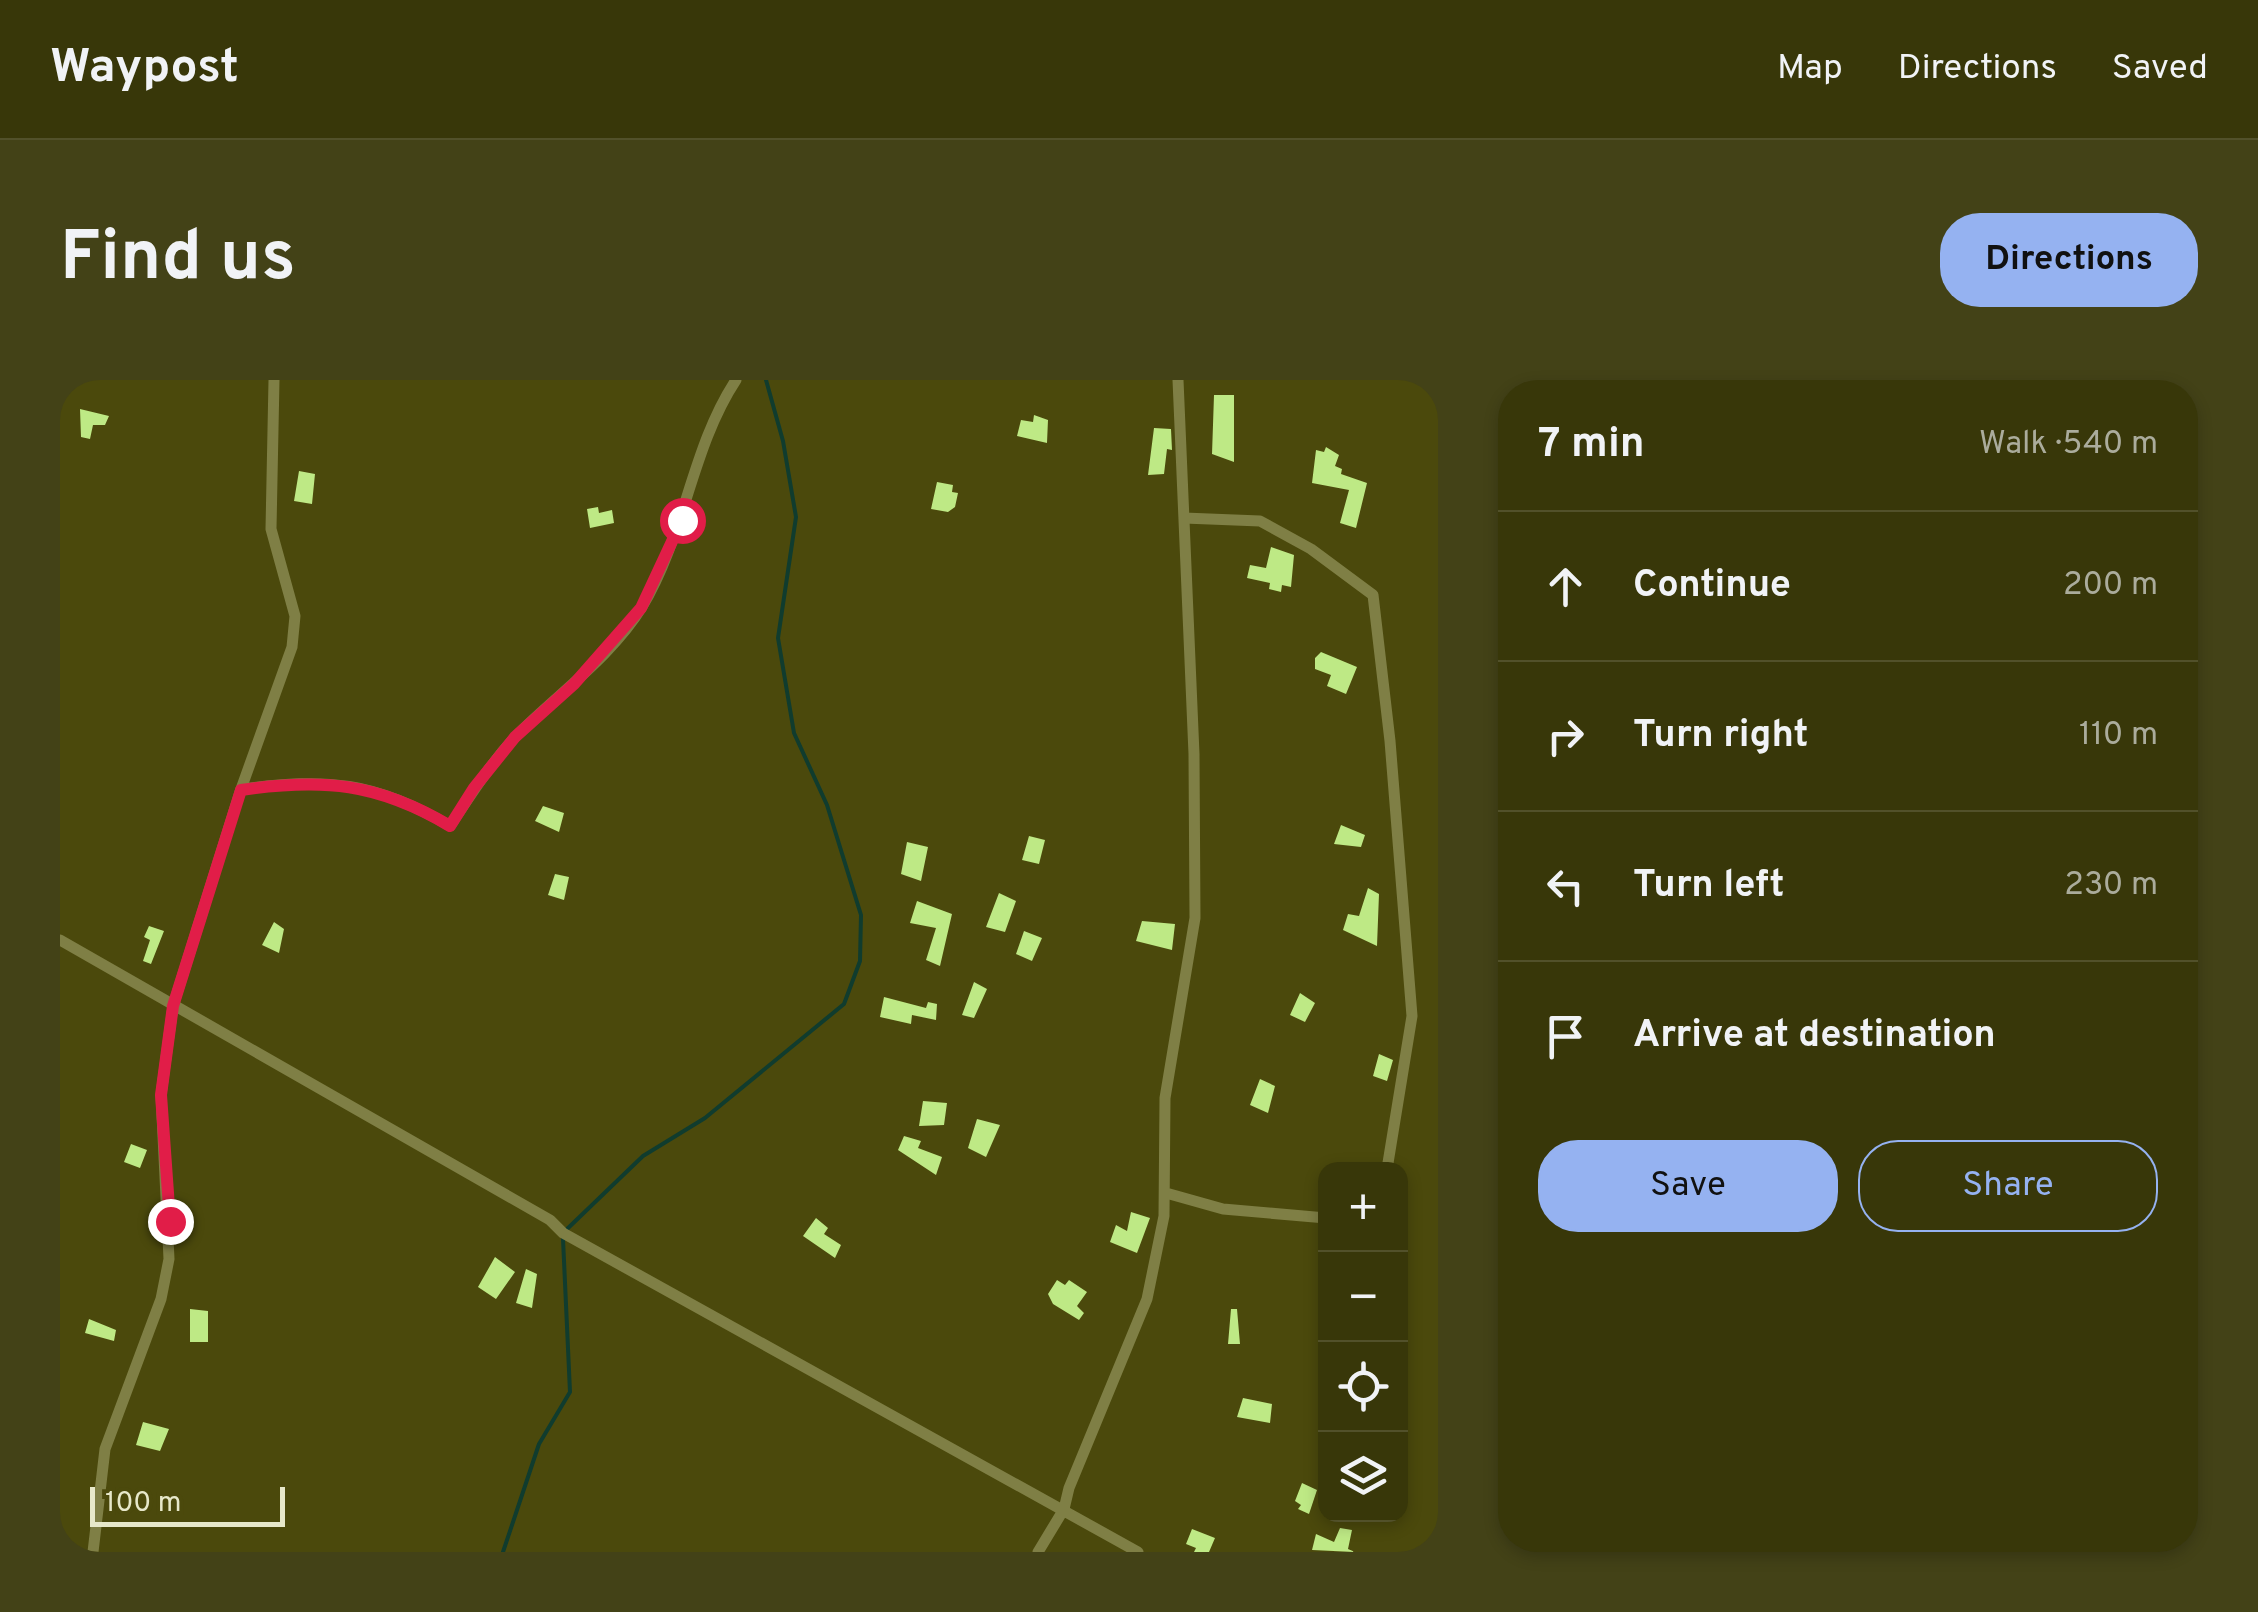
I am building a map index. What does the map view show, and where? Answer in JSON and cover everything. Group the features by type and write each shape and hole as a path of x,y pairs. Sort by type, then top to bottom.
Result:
{"street":[{"path":"93,1552 105,1449 161,1299 169,1259 161,1095 173,1006 241,790 292,647 294,616 270,529 274,380"},
{"path":"241,790 307,782 357,786 373,789 450,826 474,788 515,737 574,684 641,608 682,520 710,428 736,380"},
{"path":"1038,1552 1064,1509 1146,1300 1166,1193 1165,1098 1195,918 1194,754 1178,380"},
{"path":"1184,518 1260,520 1311,549 1374,595 1412,1016 1387,1162"},
{"path":"60,940 550,1220 563,1233 1064,1509 1133,1551"},
{"path":"1166,1193 1223,1209 1318,1217"}],"building":[{"path":"1214,395 1234,395 1234,462 1212,454"},
{"path":"80,409 109,416 105,425 93,425 90,439 81,437"},
{"path":"1034,415 1048,420 1047,443 1017,436 1021,420 1033,422"},
{"path":"1154,428 1171,429 1172,450 1167,449 1164,474 1148,475"},
{"path":"1326,447 1339,455 1335,466 1342,469 1341,474 1367,483 1356,528 1340,523 1349,490 1312,483 1316,450 1324,452"},
{"path":"299,471 315,474 312,504 294,501"},
{"path":"937,482 953,485 952,492 958,493 955,507 948,512 931,509"},
{"path":"598,507 599,513 612,510 614,523 590,528 587,509"},
{"path":"1271,547 1294,555 1291,587 1282,585 1281,592 1269,589 1270,583 1247,578 1250,565 1266,568"},
{"path":"1321,652 1357,667 1346,694 1327,686 1331,675 1315,669 1315,658"},
{"path":"543,806 564,813 559,832 535,821"},
{"path":"1341,825 1365,835 1361,847 1334,844"},
{"path":"1029,836 1045,840 1039,864 1022,860"},
{"path":"907,842 928,847 921,881 901,874"},
{"path":"555,874 569,877 564,900 548,895"},
{"path":"1368,888 1379,894 1377,946 1343,930 1348,914 1359,916"},
{"path":"999,893 1016,901 1005,932 986,927"},
{"path":"917,901 952,914 940,966 926,960 936,928 910,923"},
{"path":"1142,921 1175,924 1172,950 1136,941"},
{"path":"274,922 284,929 279,953 262,945"},
{"path":"149,926 164,931 151,964 143,961 150,940 144,937"},
{"path":"1024,931 1042,938 1032,961 1016,954"},
{"path":"974,982 987,989 974,1018 962,1015"},
{"path":"1300,993 1315,1003 1305,1022 1290,1015"},
{"path":"884,997 926,1008 928,1002 937,1004 936,1020 912,1015 911,1024 880,1017"},
{"path":"1379,1054 1393,1060 1387,1081 1373,1076"},
{"path":"1260,1079 1275,1086 1268,1113 1250,1105"},
{"path":"923,1101 947,1103 944,1125 919,1126"},
{"path":"977,1119 1000,1125 986,1157 968,1148"},
{"path":"904,1136 921,1141 918,1148 942,1157 936,1175 898,1150"},
{"path":"131,1144 147,1150 140,1168 124,1162"},
{"path":"1131,1212 1150,1218 1137,1253 1110,1242 1116,1225 1127,1231"},
{"path":"816,1218 828,1228 824,1234 841,1245 835,1258 803,1236"},
{"path":"495,1257 515,1272 496,1299 478,1287"},
{"path":"526,1269 537,1274 532,1308 516,1303"},
{"path":"1057,1280 1065,1285 1069,1280 1087,1292 1077,1306 1084,1313 1079,1320 1053,1304 1048,1294"},
{"path":"190,1309 208,1311 208,1342 190,1342"},
{"path":"1231,1309 1237,1309 1240,1344 1228,1344"},
{"path":"89,1319 116,1330 114,1341 85,1333"},
{"path":"1243,1398 1272,1404 1270,1423 1237,1417"},
{"path":"143,1422 169,1429 160,1451 136,1445"},
{"path":"1302,1483 1317,1490 1309,1514 1298,1509 1301,1505 1295,1501"},
{"path":"1340,1528 1352,1530 1348,1549 1355,1552 1312,1550 1316,1534 1334,1542"},
{"path":"1192,1529 1215,1538 1209,1552 1194,1552 1196,1548 1186,1544"}],"waterway":[{"path":"566,1230 643,1156 705,1118 844,1004 860,961 861,915 827,805 794,733 778,638 796,517 783,441 766,380"},
{"path":"503,1552 539,1444 570,1392 563,1239"}],"route":[{"path":"170,1221 161,1095 173,1006 241,790 307,782 373,789 428,812 450,826 474,788 515,737 574,684 641,608 682,520"}]}
